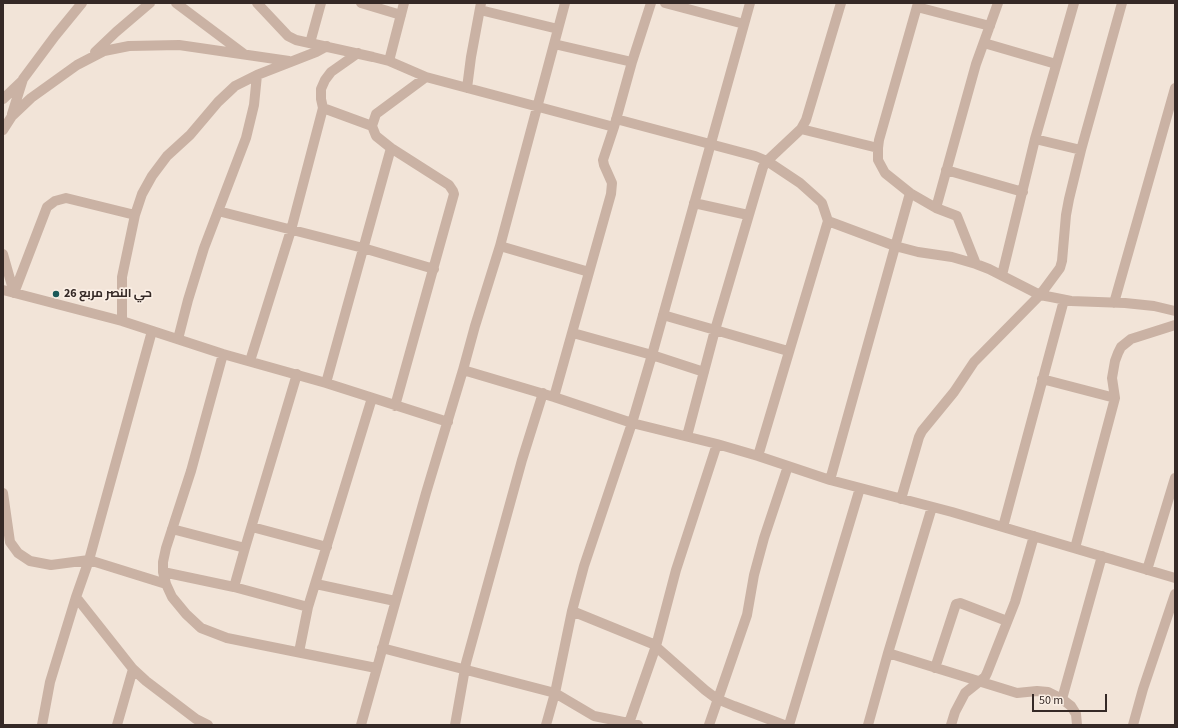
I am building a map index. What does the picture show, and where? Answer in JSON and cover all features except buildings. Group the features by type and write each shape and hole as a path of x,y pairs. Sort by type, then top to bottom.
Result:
{"street":[{"path":"3,99 23,79 82,3"},
{"path":"90,57 150,3"},
{"path":"176,3 246,55"},
{"path":"257,3 288,36 296,40 389,61 426,78 538,107 615,123 754,156 767,161 800,183 819,200 822,203 828,221 788,351 758,456"},
{"path":"310,43 321,3"},
{"path":"361,3 401,15"},
{"path":"389,61 404,3"},
{"path":"361,725 395,601 475,326 500,246 565,3"},
{"path":"554,397 611,194 612,183 603,160 651,3"},
{"path":"665,3 744,24"},
{"path":"546,725 555,693 572,611 584,566 632,422 652,355 750,3"},
{"path":"687,436 715,330 763,167 767,161 802,129 812,103 841,3"},
{"path":"936,208 976,64 998,3"},
{"path":"1002,275 1035,139 1074,3"},
{"path":"901,499 922,431 954,392 974,362 1040,295 1060,268 1067,210 1081,150 1122,3"},
{"path":"976,264 959,218 956,215 936,208 910,193 885,173 878,160 878,148 917,5 990,26"},
{"path":"467,88 480,6 558,29"},
{"path":"984,43 1056,64"},
{"path":"554,44 632,62"},
{"path":"3,130 12,116 30,98 90,57 116,48 129,46 179,45 291,61"},
{"path":"122,322 122,277 135,215 142,194 152,176 167,156 190,135 218,102 235,86 257,75 316,52 327,46"},
{"path":"250,361 292,230 323,108 321,89 331,72 358,53"},
{"path":"178,339 204,248 246,138 254,105 257,75"},
{"path":"395,406 434,269 453,198 453,190 390,148 376,136 372,126 376,114 426,78"},
{"path":"12,116 23,79"},
{"path":"1114,302 1175,88"},
{"path":"323,108 372,126"},
{"path":"802,129 878,148"},
{"path":"1035,139 1081,150"},
{"path":"326,382 390,148"},
{"path":"946,170 1023,192"},
{"path":"830,480 910,193"},
{"path":"14,293 47,208 56,201 66,198 135,215"},
{"path":"694,203 748,215"},
{"path":"218,211 363,248 434,269"},
{"path":"828,221 895,246 918,252 952,257 976,264 1002,275 1040,295 1064,300 1114,302 1154,306 1175,311"},
{"path":"500,246 589,272"},
{"path":"3,254 14,293"},
{"path":"3,290 122,322 223,354 326,382 395,406 448,422"},
{"path":"1003,527 1064,300"},
{"path":"663,315 788,351"},
{"path":"1075,548 1115,398 1112,378 1115,361 1122,347 1131,339 1175,324"},
{"path":"42,725 50,682 89,560 152,331"},
{"path":"573,333 652,355 704,372"},
{"path":"223,354 191,471 166,548 163,562 163,572 166,584 172,597 186,614 201,628 227,638 376,668"},
{"path":"463,370 632,422 758,456 830,480 1003,527 1175,578"},
{"path":"234,587 297,374"},
{"path":"1042,379 1115,398"},
{"path":"455,725 465,670 522,460 543,394"},
{"path":"299,652 308,607 372,398"},
{"path":"382,648 555,693 604,722 634,724 676,570 716,444"},
{"path":"709,725 717,698 747,615 754,575 764,538 788,466"},
{"path":"1147,570 1175,478"},
{"path":"789,725 860,488"},
{"path":"3,493 10,542 18,553 30,560 51,565 89,560 166,584"},
{"path":"868,725 932,507"},
{"path":"252,527 327,547"},
{"path":"172,529 245,548"},
{"path":"951,725 955,712 965,693 985,677 987,673 1015,602 1034,536"},
{"path":"1062,699 1102,556"},
{"path":"163,572 234,587 308,607"},
{"path":"316,584 395,601"},
{"path":"1133,725 1143,688 1175,594"},
{"path":"76,597 133,669 195,722 208,725"},
{"path":"935,668 956,604 960,603 1008,621"},
{"path":"572,611 656,646 717,698 784,725"},
{"path":"888,653 1017,693 1048,692 1072,706 1076,714 1077,725"},
{"path":"117,725 133,669"}],"place":[{"name":"حي النصر مربع 26","path":"56,294"}]}
